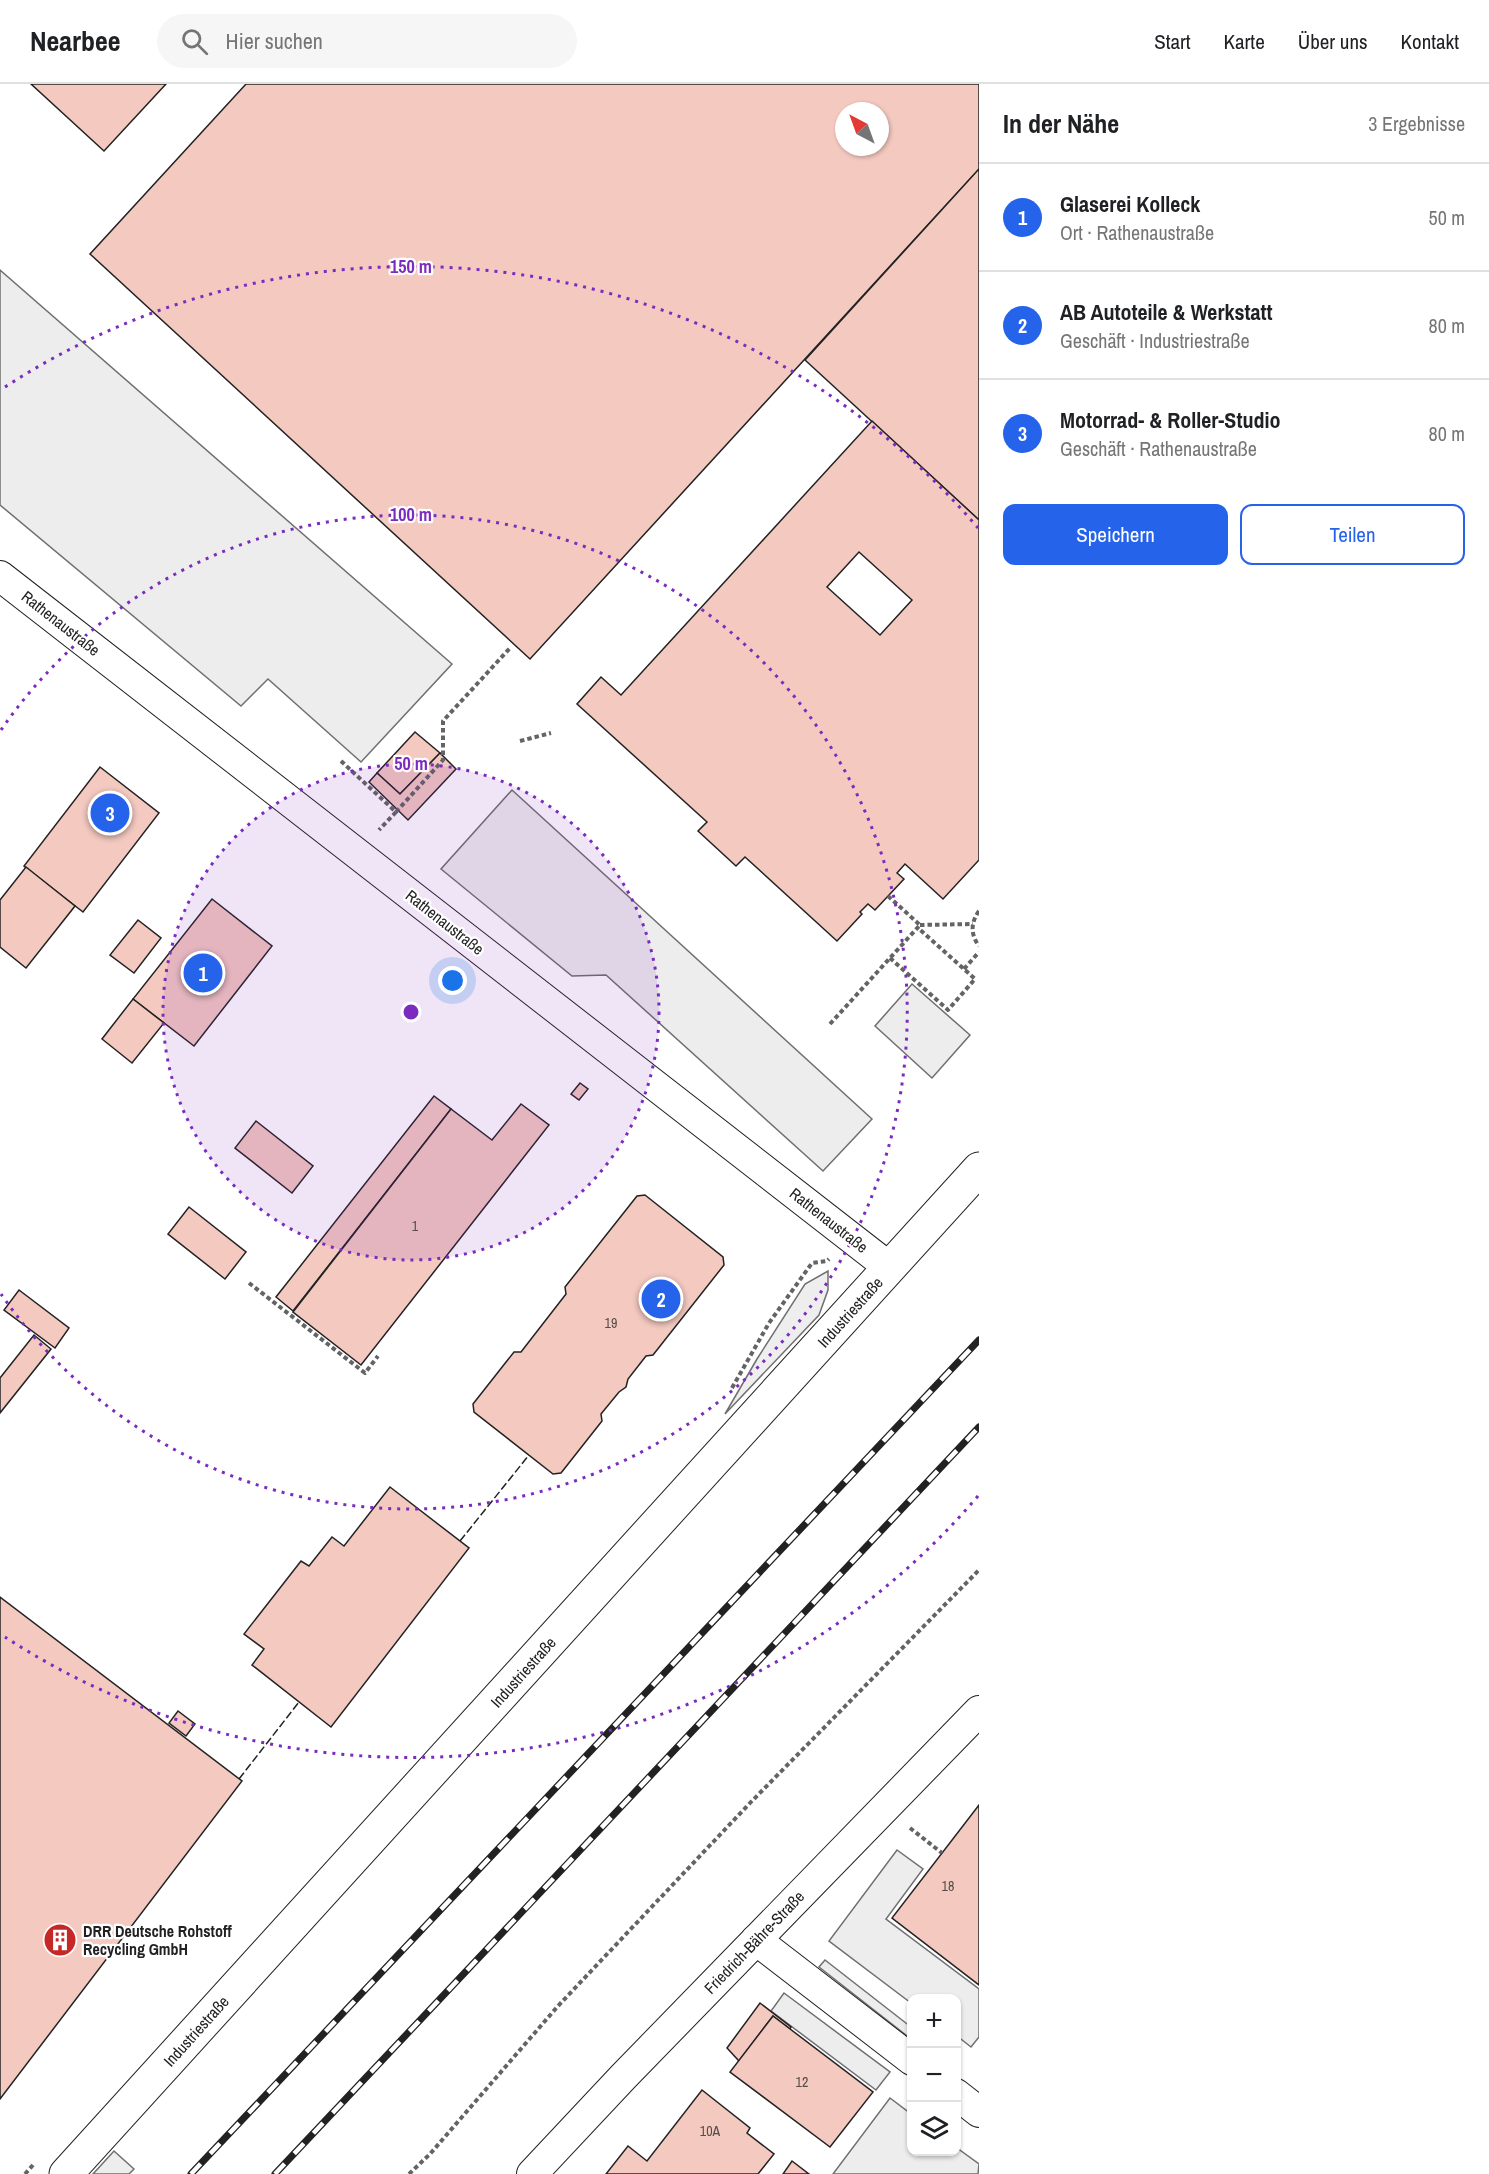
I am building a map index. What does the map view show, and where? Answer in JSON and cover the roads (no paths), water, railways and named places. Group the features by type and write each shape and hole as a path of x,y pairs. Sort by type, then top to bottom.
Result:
{"street":[{"name":"Rathenaustraße","path":"4,585 890,1268"},
{"name":"Industriestraße","path":"66,2174 979,1169"},
{"name":"Friedrich-Bähre-Straße","path":"532,2174 622,2077 979,1711"},
{"path":"756,1940 907,2056"},
{"path":"961,2097 979,2112"}],"railway":[{"path":"191,2174 979,1340"},
{"path":"275,2174 979,1427"}],"place":[{"name":"Motorrad- & Roller-Studio","path":"110,813"},
{"name":"Glaserei Kolleck","path":"203,973"},
{"name":"AB Autoteile & Werkstatt","path":"661,1299"},
{"name":"DRR Deutsche Rohstoff Recycling GmbH","path":"60,1940"}]}
